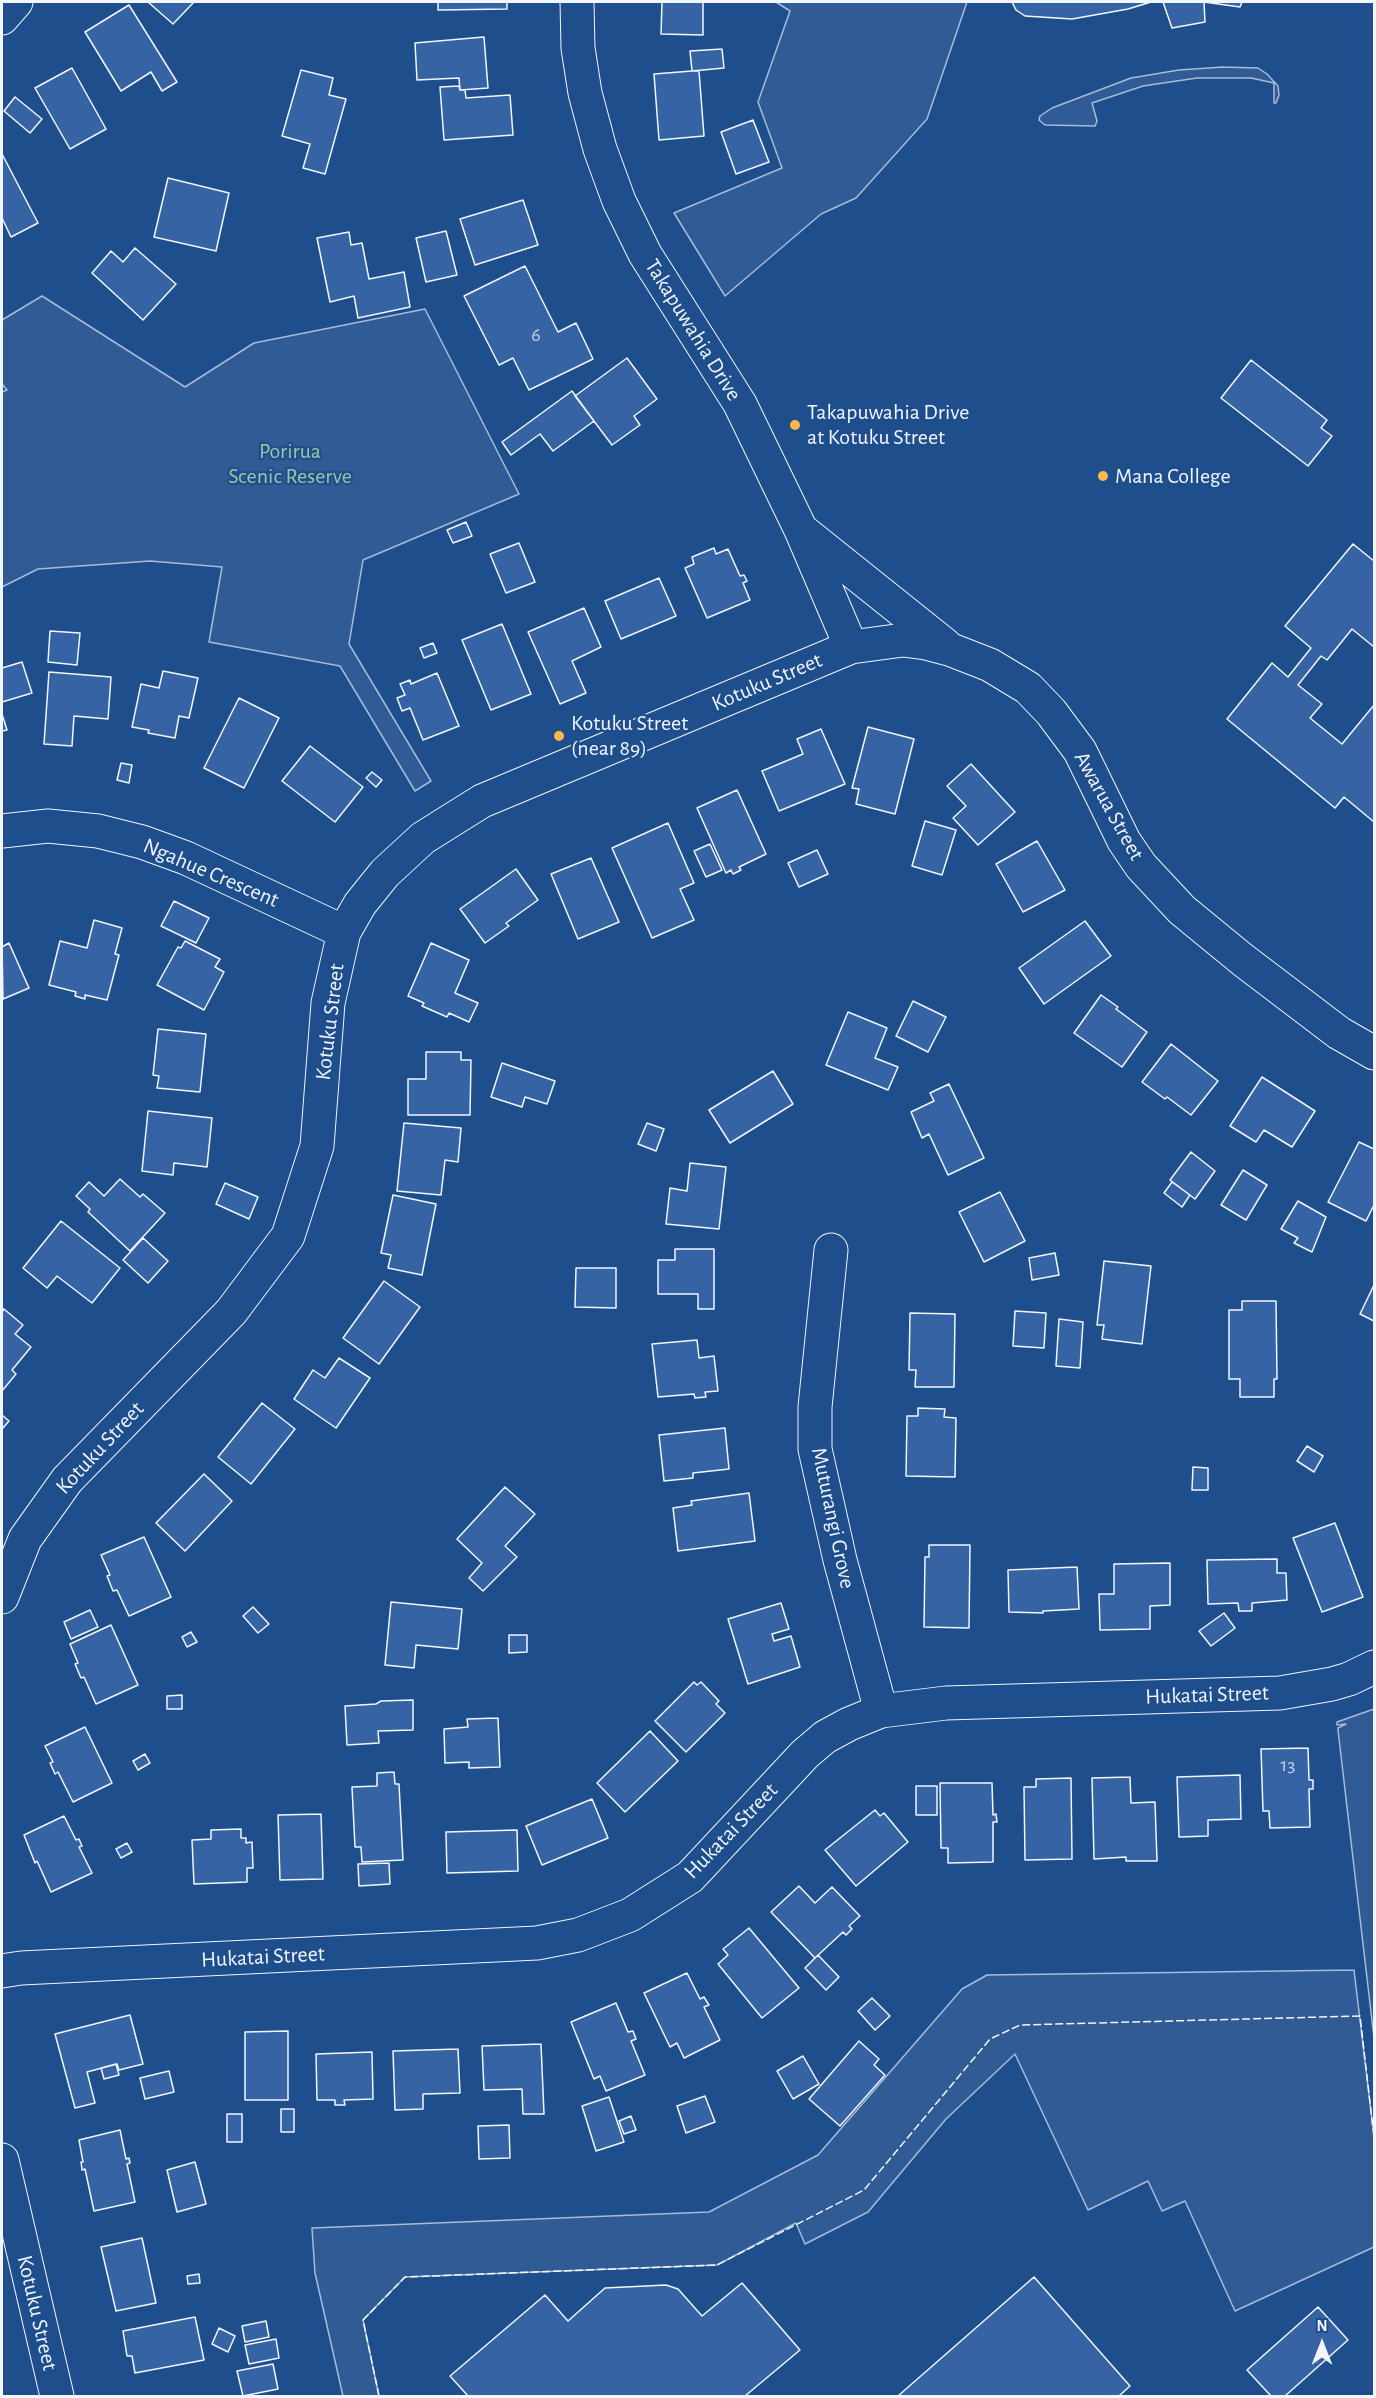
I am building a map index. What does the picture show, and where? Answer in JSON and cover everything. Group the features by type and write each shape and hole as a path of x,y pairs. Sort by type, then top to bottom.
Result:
{"street":[{"path":"2,18 16,2"},
{"name":"Takapuwahia Drive","path":"577,2 578,48 585,93 600,149 619,201 645,254 740,404 801,530 851,647"},
{"path":"801,530 950,649"},
{"name":"Awarua Street","path":"851,647 903,640 950,649 990,665 1028,688 1051,712 1080,751 1124,841 1141,866 1182,910 1339,1033 1374,1053"},
{"name":"Kotuku Street","path":"2,1597 25,1539 67,1480 231,1312 288,1236 317,1146 328,1003 344,932 360,904 385,873 423,838 482,801 851,647"},
{"name":"Ngahue Crescent","path":"2,831 48,826 98,831 141,842 186,858 344,932"},
{"name":"Muturangi Grove","path":"831,1250 815,1407 815,1449 840,1560 881,1711"},
{"name":"Hukatai Street","path":"2,1971 21,1968 537,1943 578,1935 630,1915 690,1877 805,1754 825,1737 881,1711 946,1703 1280,1693 1332,1684 1374,1667"},
{"name":"Kotuku Street","path":"2,2160 57,2397"}],"green space":[{"path":"776,2 967,2 927,119 856,198 821,214 725,296 674,213 782,168 758,102 790,11"},
{"path":"1223,67 1258,68 1267,74 1278,86 1279,95 1276,103 1274,103 1274,83 1251,78 1197,78 1143,86 1092,103 1097,121 1095,126 1045,125 1039,120 1040,116 1052,108 1131,78 1179,70"},
{"name":"Porirua Scenic Reserve","path":"42,296 185,387 254,343 425,309 519,494 363,560 349,644 431,781 415,791 340,666 209,642 222,567 150,561 38,569 2,587 2,392 7,390 2,384 2,320"},
{"path":"1374,1709 1374,2038 1338,1730 1346,1724 1337,1725 1337,1722"},
{"path":"1354,1970 1374,2137 1374,2247 1235,2311 1185,2201 1162,2211 1148,2181 1088,2210 1015,2054 946,2119 868,2212 805,2244 796,2223 717,2265 405,2277 363,2320 379,2396 343,2396 315,2273 312,2228 709,2212 818,2155 962,1989 987,1975"}],"building":[{"path":"148,2 194,2 173,24"},
{"path":"438,2 507,2 507,9 438,10"},
{"path":"662,2 703,2 703,35 661,34"},
{"path":"1012,2 1151,2 1128,9 1072,19 1025,16 1016,10"},
{"path":"1163,2 1204,2 1205,22 1172,28"},
{"path":"1204,2 1242,2 1240,7"},
{"path":"129,5 177,82 162,91 151,72 121,91 85,32"},
{"path":"484,37 488,88 460,90 459,78 417,80 415,43"},
{"path":"722,49 724,68 692,71 690,51"},
{"path":"72,68 106,129 70,149 35,88"},
{"path":"301,70 333,78 329,95 346,99 325,174 303,168 310,144 282,136"},
{"path":"699,71 704,136 659,140 654,74"},
{"path":"459,86 460,90 465,90 466,98 510,95 513,135 444,140 440,87"},
{"path":"15,97 42,119 30,133 4,111"},
{"path":"753,120 769,162 736,174 721,132"},
{"path":"2,154 38,223 11,237 2,218"},
{"path":"168,178 229,193 216,251 154,237"},
{"path":"523,200 538,245 475,265 460,219"},
{"path":"446,231 457,275 426,282 416,238"},
{"path":"349,232 351,245 362,243 369,279 404,272 410,307 358,318 354,296 330,302 317,238"},
{"path":"135,248 176,284 143,320 92,273 111,251 123,262"},
{"path":"525,266 558,332 576,323 593,359 529,390 513,358 499,365 464,296"},
{"path":"627,358 657,399 634,416 640,425 612,445 575,396"},
{"path":"1251,360 1327,420 1321,428 1332,436 1308,466 1221,398"},
{"path":"572,391 594,421 553,451 540,434 511,455 502,442"},
{"path":"466,522 472,536 453,543 447,530"},
{"path":"519,543 535,582 506,593 490,554"},
{"path":"1353,544 1374,561 1374,647 1352,629 1327,660 1321,656 1298,685 1322,704 1310,718 1342,744 1374,705 1374,822 1344,797 1335,808 1227,719 1272,663 1288,677 1311,648 1285,626"},
{"path":"714,548 716,554 728,549 740,576 744,575 747,581 743,583 750,600 707,618 685,568 694,564 692,557"},
{"path":"659,578 676,616 621,639 605,601"},
{"path":"584,608 601,647 572,661 586,693 560,704 528,632"},
{"path":"502,624 531,694 491,710 462,640"},
{"path":"50,631 80,633 77,665 48,662"},
{"path":"433,643 437,653 424,658 420,648"},
{"path":"22,662 32,693 2,702 2,668"},
{"path":"163,671 198,678 189,718 179,716 175,738 148,733 149,730 132,727 141,684 159,688"},
{"path":"49,672 111,677 108,719 74,716 72,746 44,744"},
{"path":"437,673 459,726 423,740 410,708 402,711 397,698 405,695 400,684 410,680 411,684"},
{"path":"239,698 279,718 244,788 204,768"},
{"path":"2,714 7,730 2,731"},
{"path":"868,727 914,739 895,814 856,804 859,789 852,788"},
{"path":"821,729 845,784 779,811 762,771 803,754 797,739"},
{"path":"310,746 363,787 335,822 282,781"},
{"path":"121,763 132,765 129,783 117,780"},
{"path":"971,764 1015,812 978,845 953,818 966,806 947,786"},
{"path":"372,772 382,780 376,787 366,778"},
{"path":"737,790 766,854 739,867 741,870 733,874 731,870 726,873 697,808"},
{"path":"925,821 956,830 942,875 912,866"},
{"path":"668,823 694,883 680,889 694,920 652,938 612,848"},
{"path":"1037,841 1065,890 1023,912 996,864"},
{"path":"710,844 722,870 706,877 694,851"},
{"path":"817,850 828,874 799,887 788,863"},
{"path":"591,858 619,922 578,939 551,874"},
{"path":"516,869 538,900 506,923 509,926 485,943 460,909"},
{"path":"174,901 209,918 196,943 161,926"},
{"path":"94,920 122,928 115,954 119,955 107,1000 85,995 85,999 75,996 76,992 49,985 60,941 87,948"},
{"path":"1085,921 1111,956 1044,1004 1019,968"},
{"path":"185,941 220,959 215,967 224,972 204,1010 157,985 178,947 181,948"},
{"path":"9,943 29,988 3,999 2,947"},
{"path":"431,943 469,960 455,993 478,1003 469,1022 449,1013 447,1017 422,1006 424,1003 408,996"},
{"path":"1101,995 1147,1032 1122,1067 1074,1033"},
{"path":"913,1001 946,1017 928,1052 896,1036"},
{"path":"848,1012 887,1028 875,1058 898,1067 888,1090 826,1065"},
{"path":"158,1029 206,1034 200,1092 157,1088 159,1076 153,1075"},
{"path":"1171,1044 1218,1081 1191,1115 1142,1082"},
{"path":"426,1052 461,1052 461,1060 471,1060 470,1115 408,1115 408,1079 426,1079"},
{"path":"502,1063 555,1081 547,1104 525,1097 522,1107 491,1097"},
{"path":"773,1071 793,1104 730,1143 709,1110"},
{"path":"1262,1077 1315,1111 1292,1147 1264,1130 1256,1142 1230,1126"},
{"path":"949,1084 984,1158 948,1175 929,1134 922,1138 911,1112 934,1101 930,1093"},
{"path":"148,1111 212,1118 207,1167 174,1163 173,1175 142,1171"},
{"path":"404,1123 461,1128 458,1162 445,1160 441,1195 397,1191"},
{"path":"647,1123 664,1129 656,1151 638,1144"},
{"path":"1359,1142 1374,1149 1374,1205 1366,1221 1328,1202"},
{"path":"1191,1152 1215,1171 1195,1199 1170,1180"},
{"path":"690,1163 726,1167 719,1229 666,1224 670,1188 687,1191"},
{"path":"1243,1170 1267,1185 1246,1220 1221,1205"},
{"path":"120,1179 140,1197 143,1194 165,1213 130,1251 88,1212 90,1209 76,1196 89,1182 104,1196"},
{"path":"1172,1182 1190,1195 1182,1207 1164,1193"},
{"path":"225,1183 258,1197 249,1219 216,1204"},
{"path":"1000,1192 1025,1241 984,1262 959,1212"},
{"path":"393,1195 436,1204 422,1275 388,1268 391,1255 381,1253"},
{"path":"1298,1201 1326,1217 1312,1252 1294,1243 1298,1238 1281,1229"},
{"path":"61,1221 120,1268 92,1303 57,1276 47,1288 23,1268"},
{"path":"143,1238 168,1261 148,1283 123,1260"},
{"path":"675,1249 714,1249 714,1309 698,1309 698,1294 658,1294 658,1260 675,1260"},
{"path":"1055,1253 1059,1275 1032,1280 1029,1258"},
{"path":"1104,1261 1151,1266 1142,1344 1102,1339 1104,1325 1097,1325"},
{"path":"576,1268 616,1268 616,1308 575,1307"},
{"path":"384,1281 420,1307 379,1364 343,1338"},
{"path":"1374,1285 1374,1321 1360,1314"},
{"path":"1242,1301 1276,1301 1277,1379 1274,1379 1274,1397 1240,1397 1240,1379 1229,1379 1229,1310 1242,1310"},
{"path":"4,1309 23,1325 15,1334 31,1347 12,1370 16,1374 2,1391 2,1312"},
{"path":"1015,1311 1046,1313 1044,1348 1013,1346"},
{"path":"910,1313 955,1314 954,1387 915,1387 916,1370 909,1370"},
{"path":"1059,1319 1083,1322 1080,1368 1056,1366"},
{"path":"697,1340 699,1358 714,1356 718,1391 705,1392 706,1397 695,1398 694,1394 658,1397 652,1344"},
{"path":"339,1358 370,1378 336,1428 294,1399 313,1370 325,1378"},
{"path":"262,1403 295,1429 251,1484 218,1457"},
{"path":"918,1408 945,1409 944,1417 956,1418 955,1477 906,1476 907,1416 918,1416"},
{"path":"2,1415 9,1421 2,1429"},
{"path":"725,1428 729,1469 693,1473 693,1478 664,1481 659,1435"},
{"path":"1307,1446 1323,1456 1314,1472 1297,1461"},
{"path":"1193,1467 1208,1468 1208,1490 1192,1490"},
{"path":"204,1474 232,1501 185,1551 156,1523"},
{"path":"505,1487 535,1514 505,1546 517,1557 483,1591 469,1578 482,1563 457,1539"},
{"path":"749,1493 755,1541 678,1551 673,1508 692,1505 691,1501"},
{"path":"1335,1523 1363,1597 1322,1612 1293,1538"},
{"path":"144,1537 171,1597 129,1616 117,1590 113,1591 107,1576 110,1575 101,1555"},
{"path":"929,1545 970,1545 969,1628 924,1627 925,1557 929,1557"},
{"path":"1277,1559 1277,1573 1286,1573 1287,1600 1252,1603 1252,1611 1239,1611 1238,1603 1208,1604 1207,1560"},
{"path":"1170,1563 1170,1605 1150,1606 1150,1629 1100,1630 1099,1594 1114,1594 1114,1564"},
{"path":"1077,1567 1079,1609 1043,1611 1043,1613 1009,1612 1008,1570"},
{"path":"391,1602 462,1609 458,1649 416,1645 414,1668 385,1665"},
{"path":"781,1603 789,1629 772,1634 774,1641 791,1636 800,1667 748,1684 728,1619"},
{"path":"253,1607 269,1624 258,1633 243,1616"},
{"path":"90,1610 98,1627 71,1639 64,1622"},
{"path":"1224,1613 1235,1628 1211,1646 1199,1631"},
{"path":"111,1625 138,1685 96,1704 84,1677 81,1678 70,1644"},
{"path":"191,1632 197,1642 187,1647 182,1637"},
{"path":"509,1635 527,1635 527,1652 509,1653"},
{"path":"694,1682 697,1685 701,1682 719,1701 716,1704 725,1713 686,1752 655,1721"},
{"path":"182,1695 182,1709 167,1709 167,1696"},
{"path":"413,1700 413,1730 378,1731 379,1743 347,1745 345,1706 376,1704 381,1701"},
{"path":"498,1718 500,1767 469,1768 469,1762 445,1763 444,1729 468,1727 467,1719"},
{"path":"85,1727 112,1783 73,1802 58,1772 55,1774 50,1763 53,1762 45,1746"},
{"path":"650,1731 678,1761 625,1812 597,1783"},
{"path":"1308,1748 1309,1780 1313,1780 1313,1789 1309,1789 1310,1827 1270,1828 1269,1811 1263,1811 1261,1749"},
{"path":"145,1754 150,1763 138,1770 133,1761"},
{"path":"394,1772 395,1784 399,1784 403,1860 362,1862 361,1847 355,1847 352,1787 377,1786 377,1773"},
{"path":"1240,1775 1241,1819 1208,1820 1208,1836 1179,1837 1177,1777"},
{"path":"1130,1777 1131,1803 1155,1802 1157,1861 1126,1861 1126,1857 1094,1859 1092,1778"},
{"path":"1071,1778 1072,1859 1025,1860 1024,1787 1036,1787 1036,1779"},
{"path":"940,1783 992,1783 993,1815 996,1814 997,1822 993,1822 993,1862 948,1863 948,1848 941,1848"},
{"path":"916,1786 937,1786 937,1815 916,1815"},
{"path":"592,1799 608,1838 542,1865 526,1826"},
{"path":"875,1810 880,1816 884,1813 908,1842 856,1886 825,1850"},
{"path":"321,1814 323,1879 280,1880 278,1815"},
{"path":"64,1816 76,1840 79,1839 82,1846 79,1847 92,1873 51,1892 37,1861 35,1863 24,1835"},
{"path":"241,1829 241,1838 246,1838 246,1843 252,1842 253,1868 247,1868 247,1882 194,1884 192,1840 211,1839 211,1830"},
{"path":"517,1830 518,1871 447,1873 446,1832"},
{"path":"127,1843 132,1852 121,1858 116,1849"},
{"path":"389,1863 390,1884 359,1886 358,1864"},
{"path":"799,1886 815,1903 832,1887 860,1916 849,1926 852,1929 846,1935 843,1932 815,1958 771,1912"},
{"path":"749,1928 799,1988 762,2018 718,1964 728,1955 723,1949"},
{"path":"818,1955 839,1977 826,1990 805,1968"},
{"path":"687,1973 700,1999 704,1997 709,2005 704,2007 720,2040 684,2058 677,2043 670,2047 644,1993"},
{"path":"872,1998 890,2016 875,2030 858,2011"},
{"path":"616,2003 628,2032 633,2031 636,2039 631,2041 645,2075 606,2091 600,2076 594,2079 571,2022"},
{"path":"130,2015 143,2064 119,2070 117,2064 87,2072 95,2103 75,2108 55,2034"},
{"path":"288,2031 288,2100 245,2100 245,2032"},
{"path":"859,2041 879,2059 874,2065 885,2075 840,2126 809,2099"},
{"path":"541,2044 544,2114 523,2114 522,2089 484,2090 482,2046"},
{"path":"458,2049 460,2093 423,2094 423,2109 395,2110 393,2051"},
{"path":"372,2052 373,2099 344,2100 345,2105 335,2105 335,2100 317,2100 316,2054"},
{"path":"803,2056 819,2084 793,2099 777,2071"},
{"path":"116,2064 119,2075 104,2079 101,2068"},
{"path":"169,2071 174,2092 145,2099 140,2078"},
{"path":"705,2096 715,2122 686,2133 677,2106"},
{"path":"609,2097 624,2142 596,2151 582,2106"},
{"path":"281,2109 294,2109 294,2132 281,2132"},
{"path":"227,2114 242,2114 242,2142 227,2142"},
{"path":"631,2116 636,2130 624,2134 619,2121"},
{"path":"509,2125 510,2158 479,2159 478,2126"},
{"path":"120,2130 126,2159 129,2158 130,2163 127,2164 135,2202 94,2211 85,2169 82,2170 79,2140"},
{"path":"195,2162 206,2204 177,2212 167,2170"},
{"path":"142,2238 156,2303 116,2311 101,2247"},
{"path":"199,2274 200,2283 188,2284 187,2276"},
{"path":"1034,2277 1130,2386 1119,2396 898,2396"},
{"path":"742,2283 800,2350 745,2396 468,2396 450,2376 545,2295 568,2321 605,2288 666,2285 678,2289 702,2316"},
{"path":"1318,2307 1348,2340 1285,2396 1271,2396 1247,2370"},
{"path":"195,2317 204,2360 135,2373 132,2356 127,2356 123,2331"},
{"path":"266,2321 269,2337 245,2342 242,2326"},
{"path":"219,2328 235,2336 228,2352 212,2344"},
{"path":"276,2339 279,2358 249,2364 245,2345"},
{"path":"273,2364 278,2389 243,2396 237,2371"}],"fence":[{"path":"379,2396 363,2320 405,2277 717,2265 864,2190 990,2039 1020,2025 1360,2016 1374,2137"}],"place":[{"name":"Takapuwahia Drive at Kotuku Street","path":"795,425"},
{"name":"Mana College","path":"1103,476"},
{"name":"Kotuku Street (near 89)","path":"559,736"}]}
